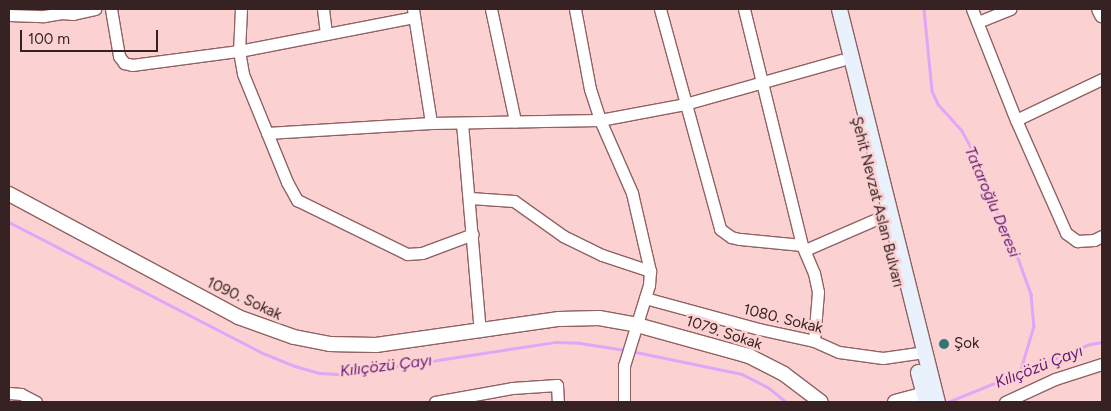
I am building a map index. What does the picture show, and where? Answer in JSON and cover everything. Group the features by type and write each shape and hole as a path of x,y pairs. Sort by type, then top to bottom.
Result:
{"main road":[{"name":"Şehit Nevzat Aslan Bulvarı","path":"829,9 881,217 919,353"},
{"name":"Şehit Nevzat Aslan Bulvarı","path":"838,9 930,398"}],"street":[{"path":"9,15 44,16 61,11 73,14 95,9"},
{"path":"111,9 119,56 124,63 132,65 239,50 326,34 413,13 431,123"},
{"path":"241,9 239,50 243,74 297,200 408,254 422,253 473,234"},
{"path":"323,9 326,34"},
{"path":"491,9 515,121"},
{"path":"575,9 590,89 600,120 632,193 650,271 645,298 624,366 624,402"},
{"path":"660,9 720,229 731,237 804,248 881,217"},
{"path":"744,9 760,83 804,248 814,273 818,292 814,341"},
{"path":"972,9 1016,120 1066,233 1078,241 1094,240 1102,236"},
{"path":"978,22 1010,9"},
{"path":"1099,9 1102,15"},
{"path":"267,133 431,123 600,120 685,104 842,60"},
{"path":"1016,120 1102,79"},
{"path":"462,123 470,198 480,331"},
{"name":"1090. Sokak","path":"9,194 238,317 277,332 329,344 353,346 408,341 581,317 599,318 637,325"},
{"path":"470,198 514,201 563,236 602,255 650,271"},
{"name":"1080. Sokak","path":"645,298 760,329 814,341 839,352 883,358 919,353"},
{"name":"1079. Sokak","path":"637,325 749,356 784,374 821,402"},
{"path":"1005,402 1055,379 1102,364"},
{"path":"435,402 512,388 557,385 558,402"},
{"path":"9,393 21,394 36,402"},
{"path":"896,402 930,398"}],"waterway":[{"name":"Tataroğlu Deresi","path":"924,9 932,91 938,104 962,131 971,147 993,204 1011,239 1031,294 1034,326 1020,373"},
{"name":"Kılıçözü Çayı","path":"9,222 265,354 319,373 337,374 366,371 556,342 580,343 626,350"},
{"name":"Kılıçözü Çayı","path":"948,402 1090,344 1102,342"},
{"name":"Kılıçözü Çayı","path":"631,351 742,374 769,388 786,402"}],"place":[{"name":"Şok","path":"944,344"}]}
